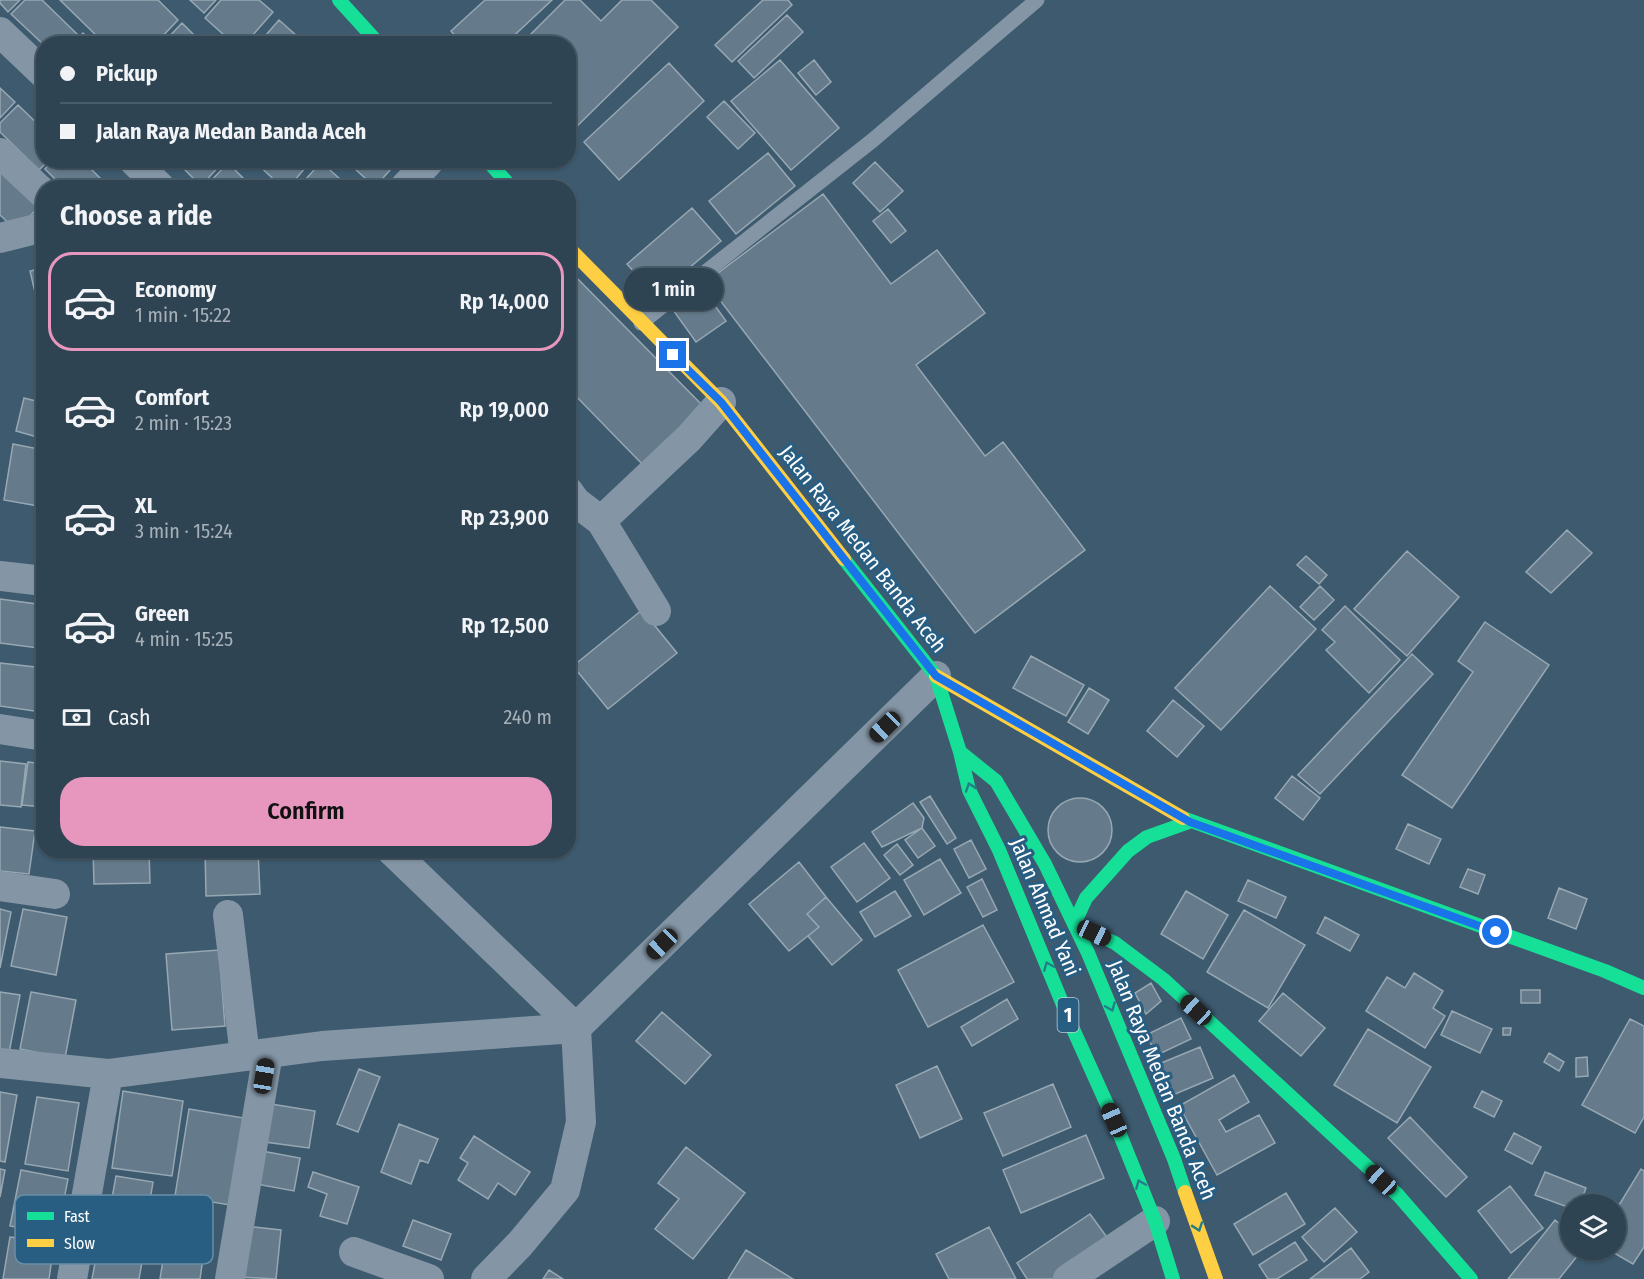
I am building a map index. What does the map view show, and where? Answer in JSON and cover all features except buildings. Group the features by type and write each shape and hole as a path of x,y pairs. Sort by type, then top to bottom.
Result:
{"main road":[{"path":"339,0 372,36"},
{"path":"494,168 505,180"},
{"name":"Jalan Raya Medan Banda Aceh","path":"576,255 721,402 936,676 960,752 996,781 1045,864 1093,964 1174,1159 1216,1279"},
{"path":"936,676 1190,822 1605,971 1644,988"},
{"name":"Jalan Ahmad Yani","path":"960,752 969,790 999,850 1155,1221 1173,1279"},
{"path":"1190,822 1147,837 1128,851 1086,898 1074,924 1114,943 1163,979 1398,1195 1471,1279"}],"street":[{"path":"0,32 36,66"},
{"path":"0,153 36,187"},
{"path":"141,168 153,180"},
{"path":"411,180 423,168"},
{"path":"0,238 36,229"},
{"path":"601,521 689,438 721,402"},
{"path":"576,502 601,521 656,611"},
{"path":"0,576 36,580"},
{"path":"0,1063 108,1074 322,1046 576,1028 936,676"},
{"path":"0,729 36,735"},
{"path":"399,858 576,1028 581,1122 565,1190 520,1244 486,1279"},
{"path":"0,886 56,894"},
{"path":"228,915 256,1054 230,1279"},
{"path":"87,1195 108,1074"},
{"path":"1068,1279 1155,1221"},
{"path":"354,1252 429,1279"},
{"path":"72,1279 75,1264"}],"lane":[{"path":"641,323 873,140 1037,0"}],"traffic: fast":[{"path":"339,0 372,36"},
{"path":"494,168 505,180"},
{"path":"844,559 936,676 960,752"},
{"path":"960,752 996,781 1045,864 1088,953 1174,1159 1185,1192"},
{"path":"960,752 969,790 999,850 1073,1029 1114,1120 1155,1221 1173,1279"},
{"path":"1183,818 1605,971 1644,988"},
{"path":"1074,924 1086,898 1128,851 1147,837 1189,822"},
{"path":"1074,924 1115,943 1163,979 1398,1195 1471,1279"}],"traffic: slow":[{"path":"576,255 721,402 844,559"},
{"path":"936,676 1183,818"},
{"path":"1185,1192 1216,1279"}],"route":[{"path":"673,355 721,402 936,676 1190,822 1496,932"}]}
